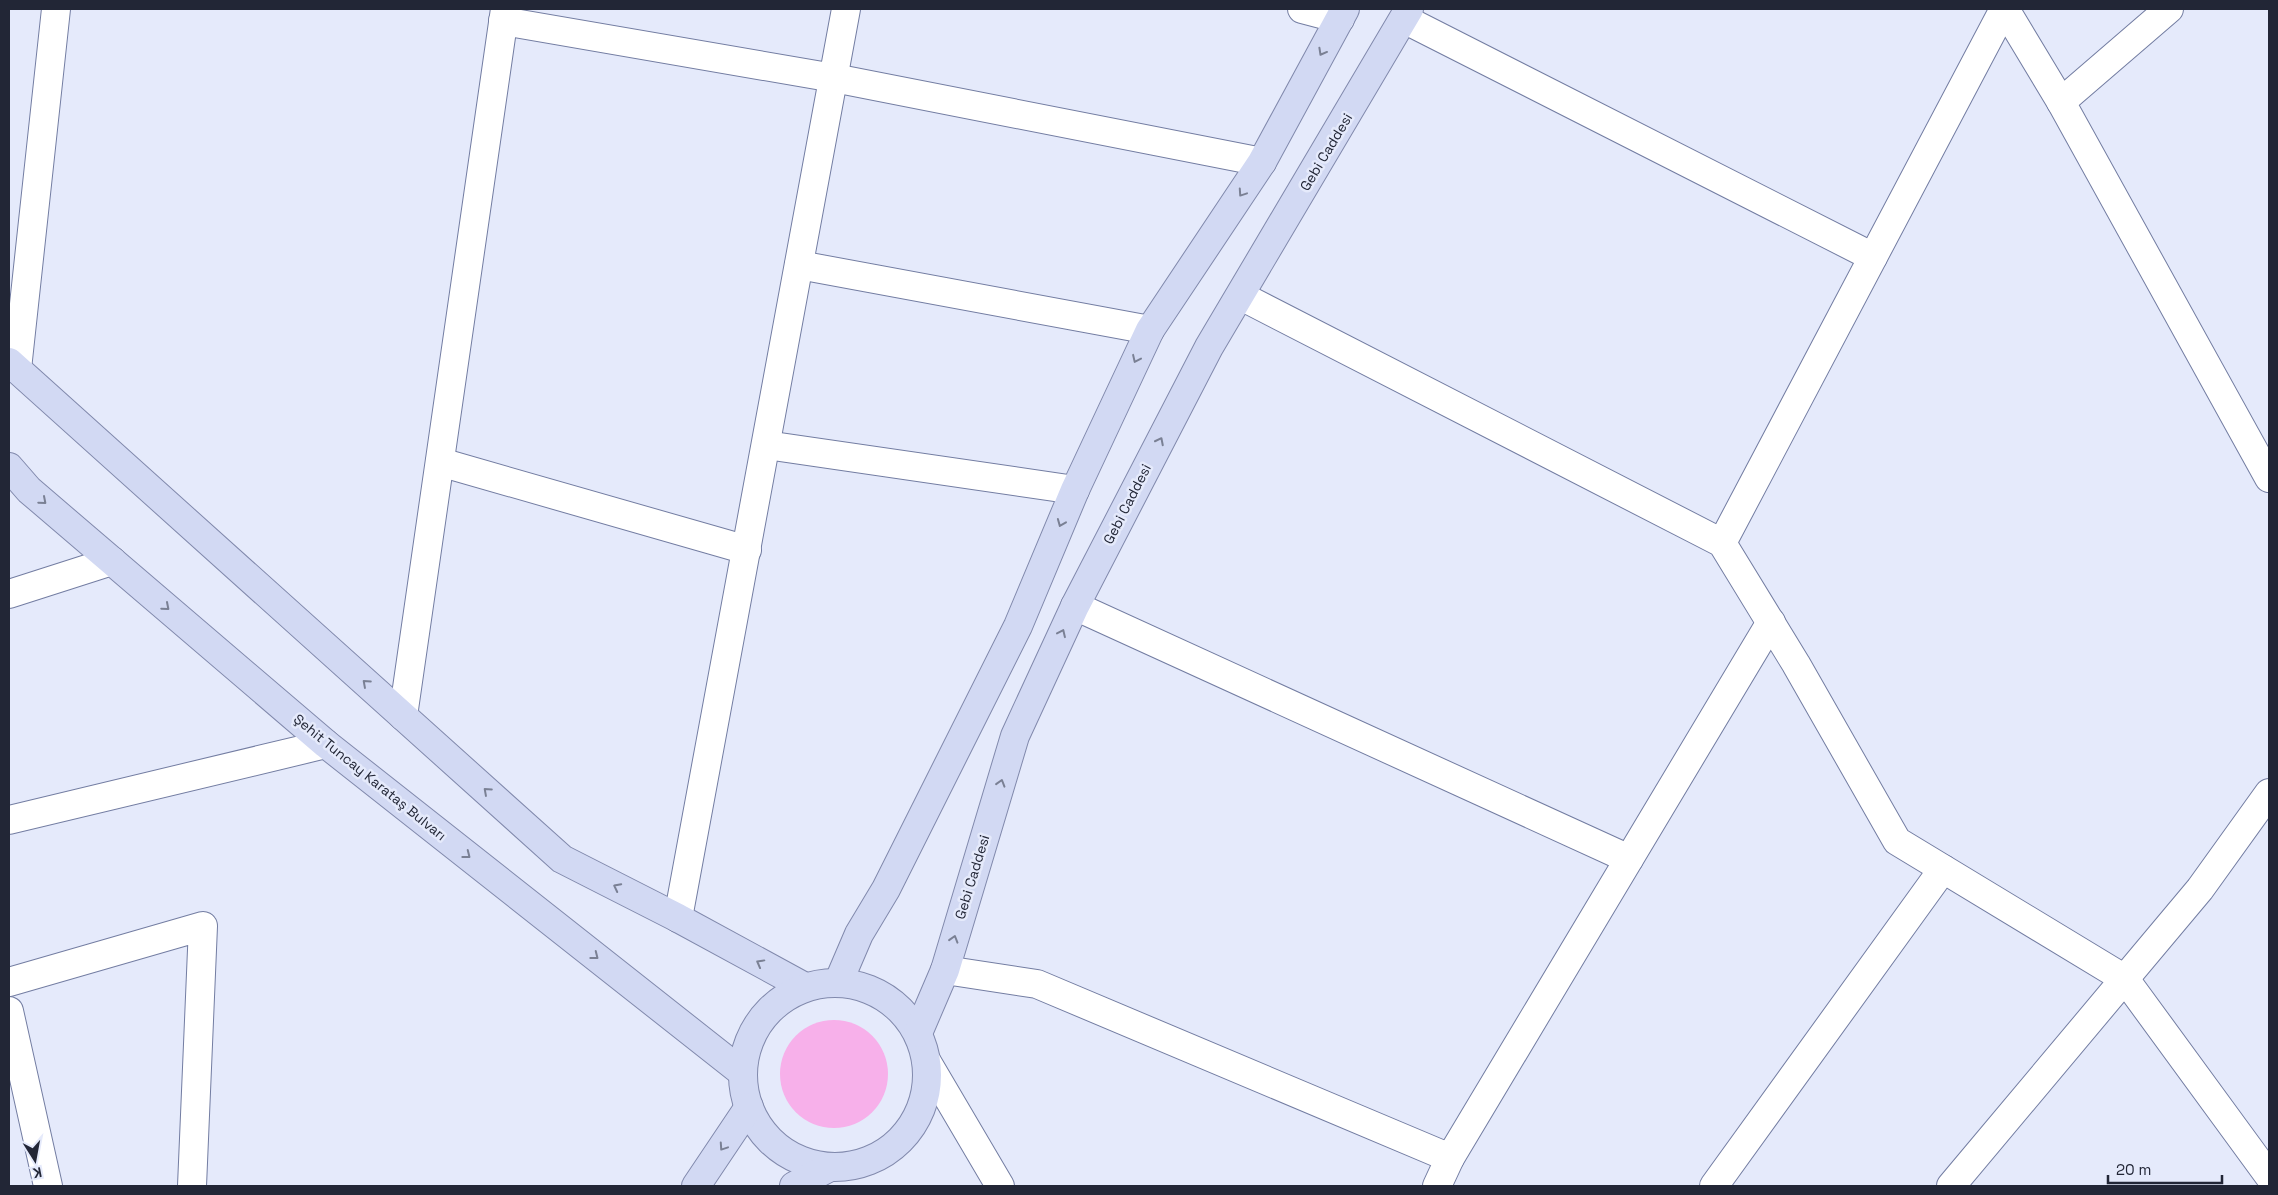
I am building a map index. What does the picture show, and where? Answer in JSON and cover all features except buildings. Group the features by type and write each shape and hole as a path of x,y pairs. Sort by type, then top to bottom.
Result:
{"main road":[{"path":"838,984 859,934 886,889 1018,626 1075,490 1150,330 1262,162 1343,14"},
{"name":"Gebi Caddesi","path":"918,1033 945,970 1015,736 1074,606 1209,347 1241,296 1406,14"},
{"path":"13,366 562,859 678,918 803,986 848,983 876,992 900,1008 918,1033 927,1062 927,1086 920,1113 905,1136 884,1154 858,1165 830,1167 804,1162 780,1149 761,1130 744,1096 743,1073 749,1043 764,1015 803,986"},
{"name":"Şehit Tuncay Karataş Bulvarı","path":"9,467 29,490 326,744 743,1073"},
{"path":"696,1186 749,1107"},
{"path":"794,1186 830,1167"}],"street":[{"path":"13,366 56,9"},
{"path":"678,918 846,9"},
{"path":"1302,9 1343,14"},
{"path":"2004,9 2061,102 2269,478"},
{"path":"1722,543 2004,9"},
{"path":"2061,102 2169,9"},
{"path":"1406,14 1873,257"},
{"path":"403,716 504,15 1262,162"},
{"path":"800,265 1150,330"},
{"path":"1241,296 1722,543 1771,622 1896,841 2125,979 2269,1176"},
{"path":"766,445 1075,490"},
{"path":"440,462 747,550"},
{"path":"9,594 112,561"},
{"path":"1074,606 1629,859"},
{"path":"1437,1186 1450,1158 1771,622"},
{"path":"9,820 326,744"},
{"path":"1951,1186 2200,889 2269,793"},
{"path":"1714,1186 1943,869"},
{"path":"9,982 202,926 192,1186"},
{"path":"945,970 1037,984 1450,1158"},
{"path":"9,1012 48,1186"},
{"path":"927,1062 1000,1186"}],"shaded area":[{"path":"834,1020 855,1024 872,1036 884,1053 888,1074 884,1095 872,1112 855,1124 834,1128 813,1124 796,1112 784,1095 780,1074 784,1053 796,1036 813,1024"}]}
